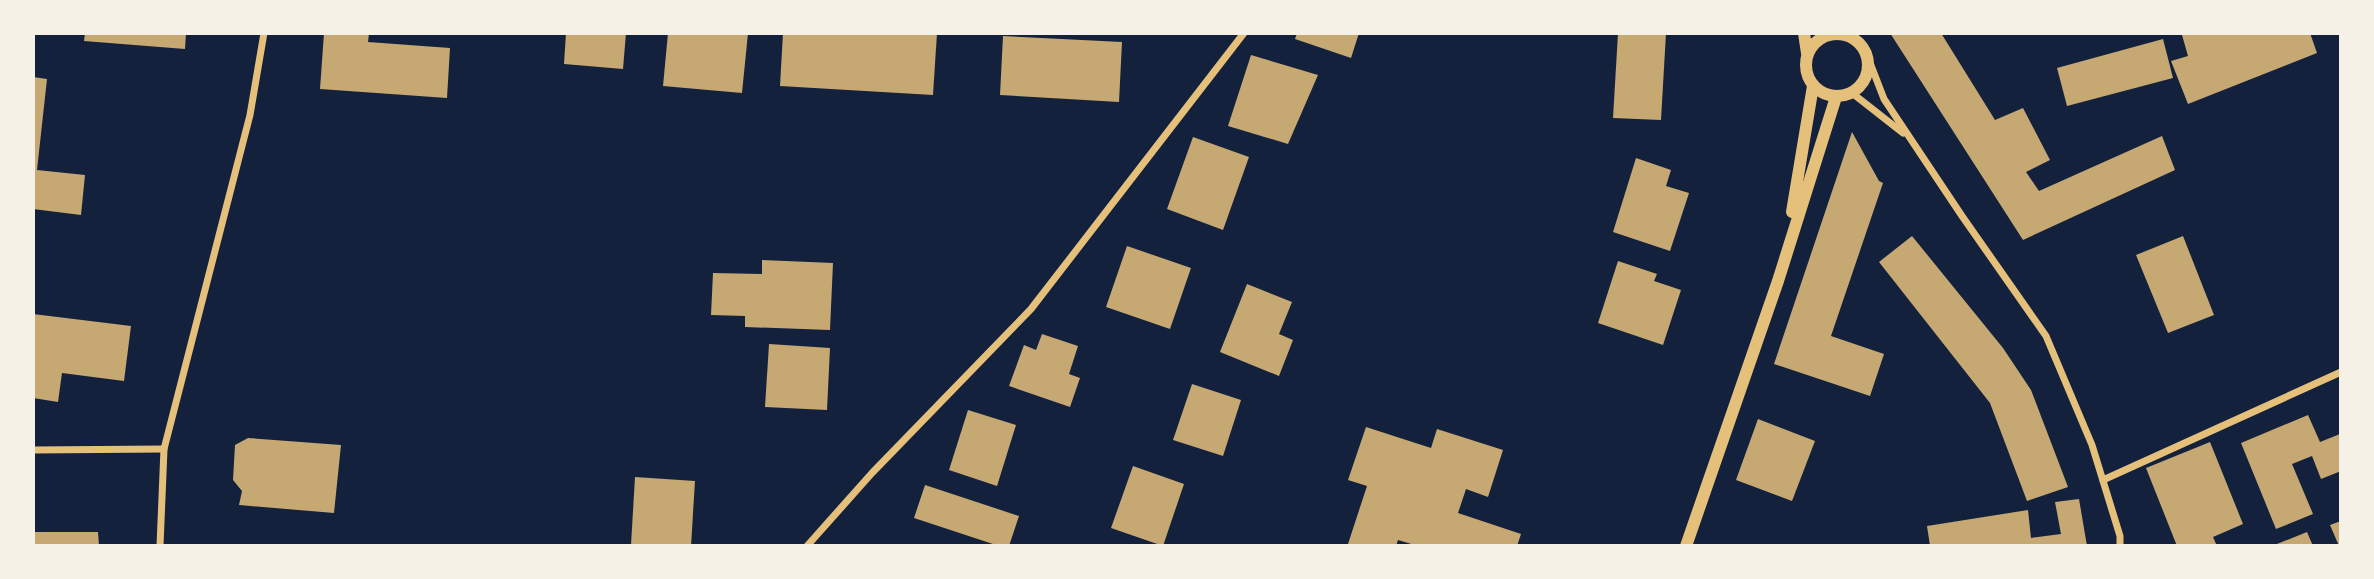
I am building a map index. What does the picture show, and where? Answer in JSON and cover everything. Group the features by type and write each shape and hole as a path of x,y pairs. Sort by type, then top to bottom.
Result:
{"street":[{"path":"160,546 164,449 250,114 264,33"},
{"path":"807,546 872,474 1031,309 1244,33"},
{"path":"1804,33 1807,53 1805,70 1813,86 1821,93 1836,97 1852,93 1867,77 1867,55"},
{"path":"1807,53 1812,45 1829,34 1855,37 1867,55 1884,99 2046,336 2092,445 2120,536 2120,546"},
{"path":"1778,281 1799,180 1813,86"},
{"path":"1852,93 1909,138"},
{"path":"1686,546 1778,281 1836,97"},
{"path":"2103,480 2341,372"},
{"path":"33,450 164,449"}],"building":[{"path":"85,33 186,33 185,49 84,41"},
{"path":"324,33 369,33 368,42 450,48 447,98 320,89"},
{"path":"566,33 626,33 623,69 564,64"},
{"path":"668,33 748,33 742,93 663,86"},
{"path":"783,33 937,33 933,95 780,86"},
{"path":"1297,33 1359,33 1351,58 1295,39"},
{"path":"1618,33 1666,33 1661,120 1613,118"},
{"path":"1890,33 1941,33 1995,120 2023,108 2050,160 2026,172 2039,191 2162,136 2175,170 2023,240"},
{"path":"2310,33 2317,53 2188,104 2171,61 2188,56 2182,35"},
{"path":"1003,36 1122,42 1119,102 1000,95"},
{"path":"2163,39 2173,78 2067,106 2057,68"},
{"path":"1251,55 1318,75 1288,144 1228,126"},
{"path":"33,77 47,79 37,170 85,175 81,215 33,209"},
{"path":"1852,132 1879,181 1883,183 1831,336 1884,354 1870,396 1774,364"},
{"path":"1193,137 1249,157 1223,230 1167,209"},
{"path":"1636,158 1671,170 1666,186 1689,193 1670,251 1613,232"},
{"path":"1912,236 2003,348 2031,390 2068,487 2027,501 1990,403 1879,262"},
{"path":"2183,236 2214,315 2168,333 2136,255"},
{"path":"1127,246 1191,268 1170,329 1106,307"},
{"path":"762,260 833,263 830,330 745,327 745,316 711,315 713,273 762,274"},
{"path":"1618,261 1657,274 1654,281 1681,290 1663,345 1598,323"},
{"path":"1247,284 1292,302 1279,334 1293,340 1279,376 1220,352"},
{"path":"33,314 131,326 124,381 62,373 58,402 33,398"},
{"path":"1042,334 1078,346 1069,374 1080,378 1070,407 1009,386 1024,345 1036,350"},
{"path":"769,344 830,348 827,410 765,407"},
{"path":"1192,384 1241,400 1223,456 1173,440"},
{"path":"968,410 1016,425 997,486 949,470"},
{"path":"2308,415 2320,442 2340,434 2341,471 2321,479 2312,456 2292,464 2313,514 2276,529 2241,443"},
{"path":"1758,419 1815,441 1792,501 1736,480"},
{"path":"1366,427 1431,448 1437,429 1503,450 1488,497 1466,489 1458,513 1521,534 1517,546 1418,546 1398,540 1396,546 1348,544 1367,486 1348,480"},
{"path":"248,438 341,445 334,513 239,505 242,491 233,480 235,445"},
{"path":"2210,442 2243,524 2213,537 2217,546 2177,546 2146,468"},
{"path":"1133,466 1184,484 1163,546 1111,528"},
{"path":"635,477 695,481 691,546 631,545"},
{"path":"925,485 1019,516 1009,546 999,546 914,518"},
{"path":"2079,499 2087,546 1930,546 1927,526 2028,510 2031,538 2061,534 2055,502"},
{"path":"2341,521 2341,546 2339,546 2330,525"},
{"path":"33,532 98,532 99,546 33,546"},
{"path":"2307,532 2313,546 2272,546"}]}
